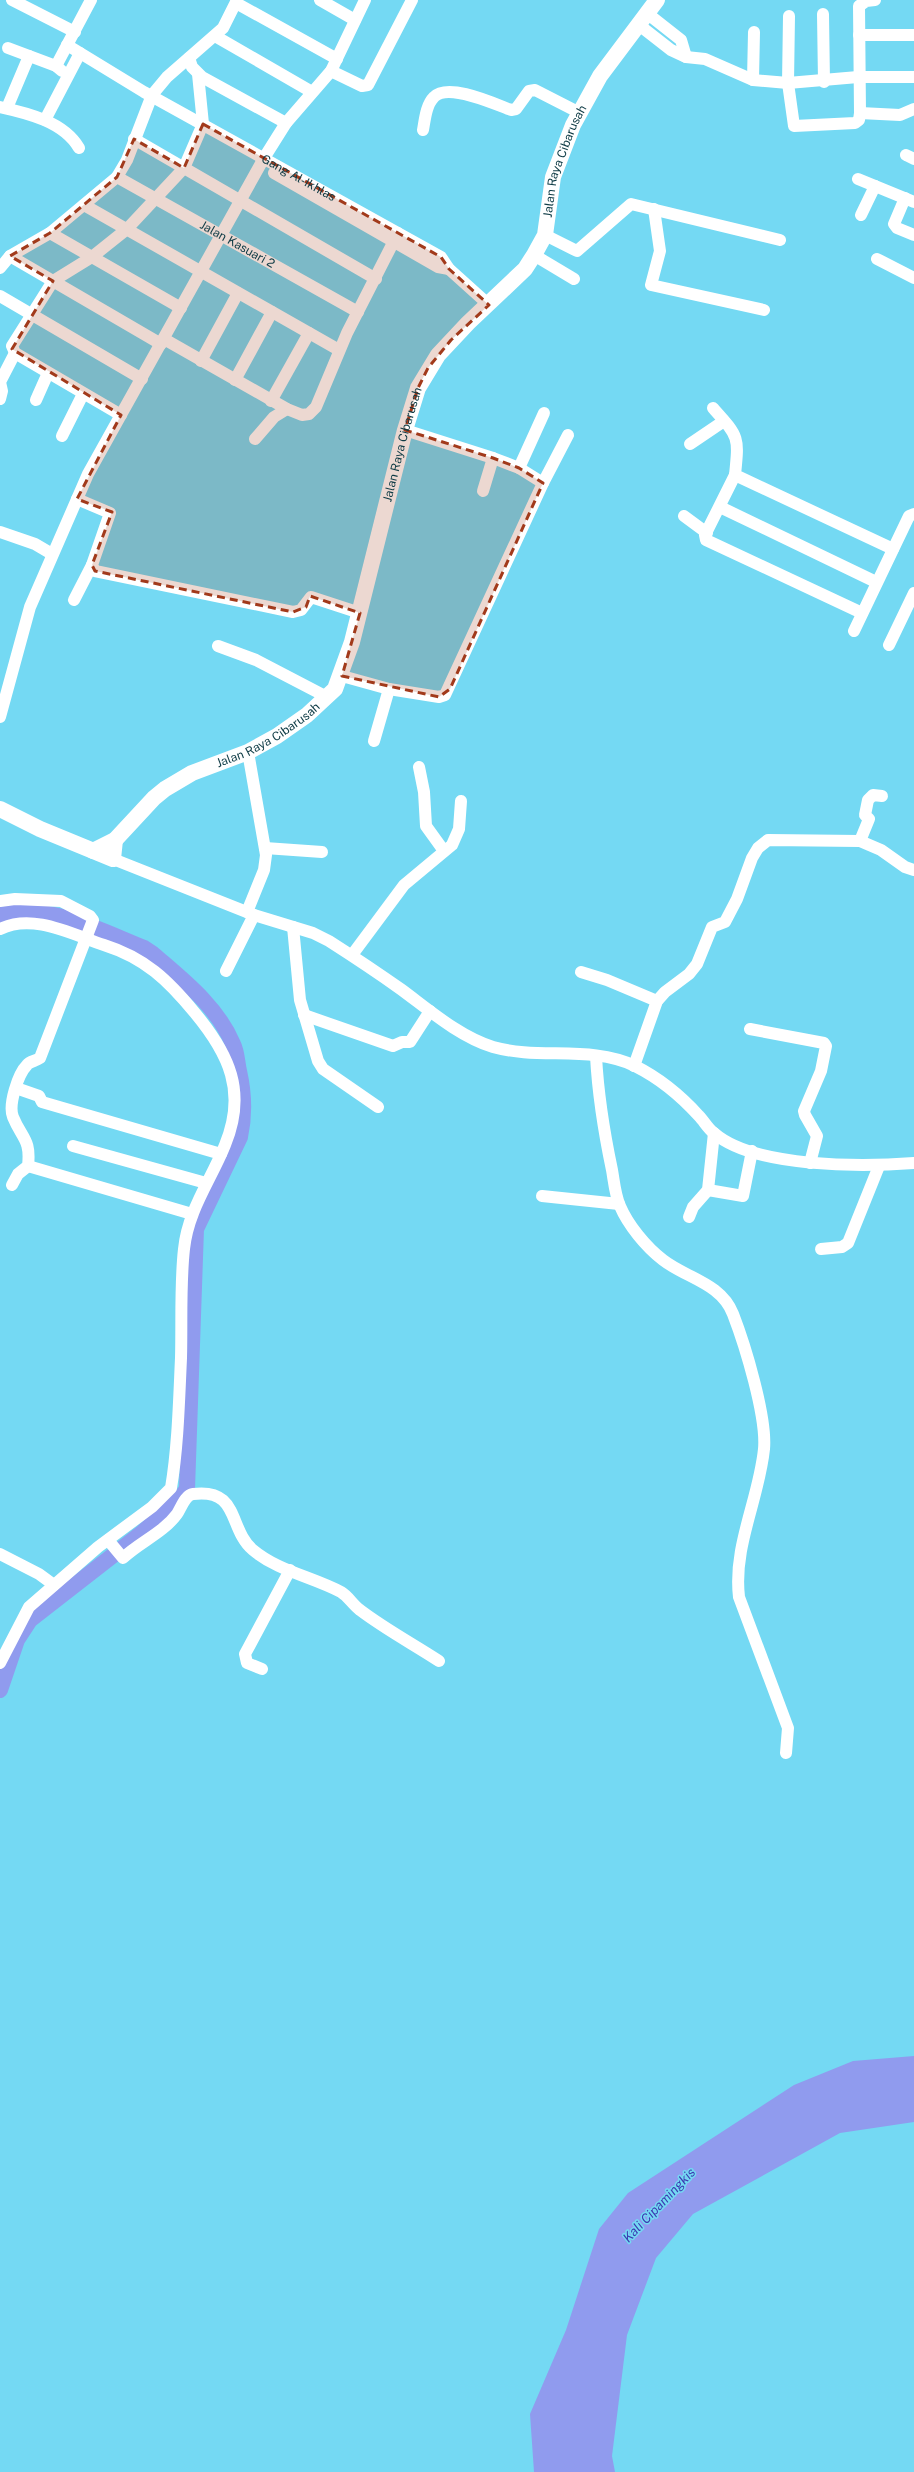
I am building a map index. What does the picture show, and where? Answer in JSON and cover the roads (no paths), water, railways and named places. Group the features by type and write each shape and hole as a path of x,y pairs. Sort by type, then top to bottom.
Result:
{"main road":[{"name":"Jalan Raya Cibarusah","path":"93,851 115,840 154,798 165,789 204,768 248,752 295,725 327,697 342,676 360,613 405,430 418,388 428,368 451,340 525,270 545,235 553,177 580,113 600,76 657,0"},
{"path":"0,809 40,829 112,859 115,840"}],"street":[{"path":"12,0 75,32"},
{"path":"56,66 91,0"},
{"path":"320,0 355,20"},
{"path":"0,717 30,607 77,499 121,416 262,162 286,123 331,71 365,0"},
{"path":"331,71 362,86 368,85 412,0"},
{"path":"789,16 788,83 794,126 855,123 859,120 860,113 858,77 859,6 866,1 876,0"},
{"path":"0,268 10,256 50,233 117,177 127,160 148,96 167,77 215,36 230,18 236,2 337,59"},
{"path":"823,14 824,82"},
{"path":"643,20 666,28 681,40 686,57"},
{"path":"643,20 654,38 670,50 686,57 705,59 753,80 788,83 824,82 858,77 914,77"},
{"path":"654,38 666,28"},
{"path":"753,80 754,32"},
{"path":"859,35 914,35"},
{"path":"215,36 312,92"},
{"name":"Gang Al-Ikhlas","path":"67,45 202,128 396,237 441,258 449,270 489,305"},
{"path":"8,48 56,66 68,75"},
{"path":"45,120 80,53"},
{"path":"29,56 3,108 45,120 72,136 79,148"},
{"path":"189,58 192,67 198,74 286,123"},
{"path":"121,416 15,353 12,346 52,281 92,257 127,229 184,168 202,128 198,74"},
{"path":"423,130 431,100 434,96 446,92 457,91 511,110 516,109 529,91 534,90 580,113"},
{"path":"860,113 900,115 914,109"},
{"path":"134,138 376,279"},
{"name":"Jalan Kasuari 2","path":"117,177 358,312"},
{"path":"858,179 909,200 894,224 897,228 914,235"},
{"path":"861,215 875,186"},
{"path":"545,235 578,251 631,204 780,240"},
{"path":"84,205 339,350"},
{"path":"654,209 660,252 652,285 764,310"},
{"path":"50,233 181,308"},
{"path":"10,256 162,342 201,361 271,401 302,415 309,414 316,407 339,350 396,237"},
{"path":"534,255 574,279"},
{"path":"877,259 914,278"},
{"path":"201,361 238,293"},
{"path":"0,296 30,315 142,379"},
{"path":"235,380 272,312"},
{"path":"271,401 309,333"},
{"path":"0,399 2,391 0,382 15,353"},
{"path":"36,400 48,373"},
{"path":"62,436 83,394"},
{"path":"713,408 736,436 737,450 735,475 705,537 708,541 862,613"},
{"path":"255,439 274,417 287,409"},
{"path":"519,468 544,413"},
{"path":"690,444 724,421"},
{"path":"405,430 493,458 519,468 543,483"},
{"path":"342,676 389,688 439,697 445,695 543,483 568,435"},
{"path":"483,491 493,458"},
{"path":"735,475 893,549"},
{"path":"74,600 92,565 110,513 77,499"},
{"path":"720,507 876,582"},
{"path":"854,631 876,582 909,516 914,514"},
{"path":"684,516 706,533"},
{"path":"0,532 35,544 52,554"},
{"path":"92,565 95,572 293,612 302,610 311,597 360,613"},
{"path":"889,645 914,593"},
{"path":"218,646 256,660 327,697"},
{"path":"374,741 389,688"},
{"path":"226,971 250,913 264,870 265,848 248,752"},
{"path":"419,767 424,792 426,826 444,851"},
{"path":"860,841 869,820 865,815 868,800 873,796 882,796"},
{"path":"352,955 404,885 444,851 457,837 461,802"},
{"path":"634,1066 657,1001 665,992 689,974 697,964 712,927 725,922 737,899 752,858 758,848 768,840 860,841 881,850 905,867 914,870"},
{"path":"265,848 322,852"},
{"path":"112,859 250,913 329,941 352,955 430,1011 475,1039 491,1046 516,1052 596,1056 634,1066 680,1097 714,1134 732,1144 752,1151 810,1163 879,1166 914,1163"},
{"path":"0,901 15,899 61,901 90,916 89,931 40,1058 28,1063 16,1088 11,1110 30,1150 28,1166 18,1174 12,1185"},
{"path":"0,929 13,923 36,923 89,931 156,971 216,1039 228,1063 235,1094 231,1127 221,1154 192,1214 187,1230 182,1268 180,1358 171,1488 152,1507 110,1543 54,1585 29,1607 0,1663"},
{"path":"293,927 296,979 313,1049 323,1069 378,1107"},
{"path":"581,972 607,980 657,1001"},
{"path":"304,1015 393,1046 402,1042 410,1042 430,1011"},
{"path":"750,1029 824,1043 826,1046 821,1071 804,1110 805,1115 817,1136 810,1163"},
{"path":"596,1056 598,1084 606,1143 619,1204 626,1218 663,1260 719,1292 729,1304 754,1382 765,1433 764,1449 757,1487 740,1550 736,1578 739,1597 788,1728 786,1752"},
{"path":"16,1088 39,1096 42,1102 221,1154"},
{"path":"688,1217 690,1212 708,1190 714,1134"},
{"path":"73,1146 206,1183"},
{"path":"708,1190 743,1196 752,1151"},
{"path":"28,1166 192,1214"},
{"path":"821,1249 842,1247 848,1243 879,1166"},
{"path":"542,1196 619,1204"},
{"path":"110,1543 121,1558 159,1531 176,1515 187,1496 192,1494 212,1495 228,1504 241,1532 253,1549 290,1570 342,1592 359,1610 439,1661"},
{"path":"0,1554 40,1574 54,1585"},
{"path":"262,1669 247,1663 245,1654 290,1570"}],"water":[{"name":"Kali Cipamingkis","path":"914,2056 914,2122 840,2133 693,2214 656,2258 627,2335 612,2456 615,2472 534,2472 530,2414 566,2330 599,2229 628,2193 794,2085 853,2061"}],"waterway":[{"path":"0,915 19,912 56,915 92,926 144,948 153,954 198,994 209,1006 226,1030 236,1054 242,1087 243,1104 243,1120 240,1137 196,1229 187,1489 182,1496 143,1532 30,1620 17,1640 0,1690"}]}
